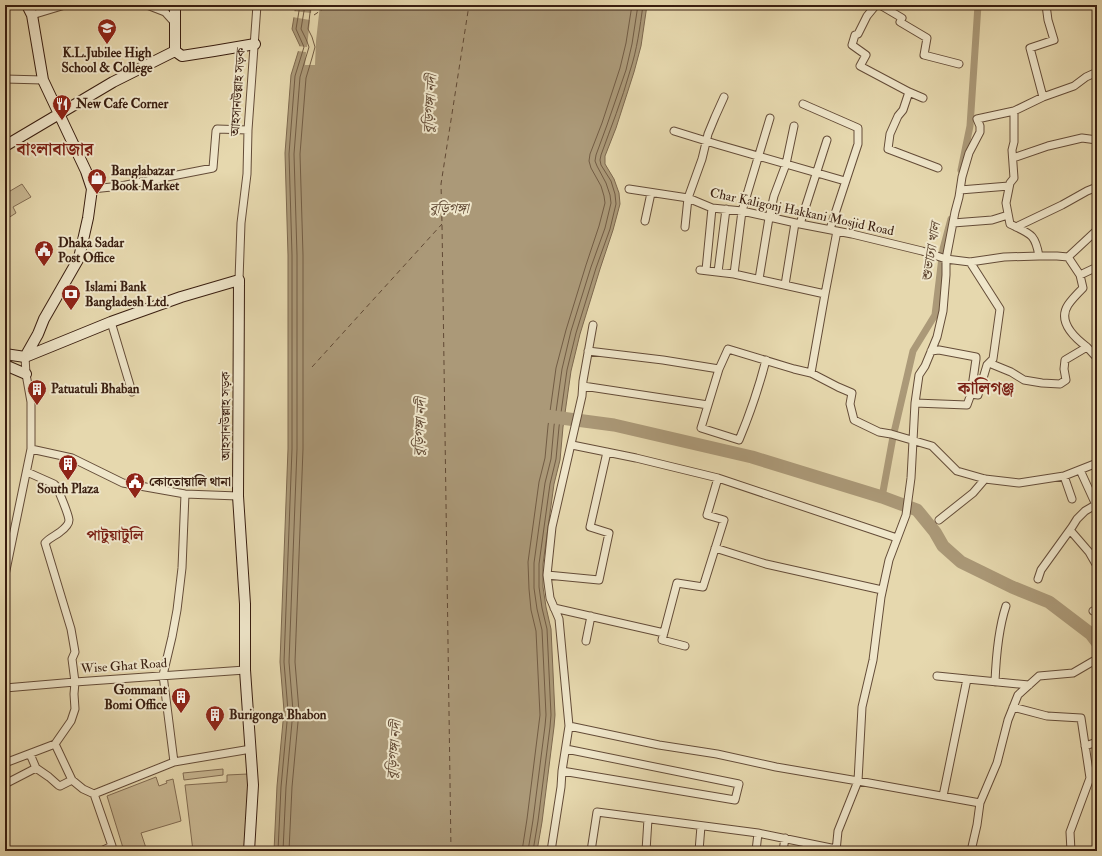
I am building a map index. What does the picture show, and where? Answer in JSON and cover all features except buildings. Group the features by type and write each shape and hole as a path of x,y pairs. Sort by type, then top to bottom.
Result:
{"street":[{"path":"5,574 31,449 32,402 26,374 25,357 38,334 44,319 79,258 88,218 92,189 86,171 43,80 32,15 27,5"},
{"path":"32,15 65,5"},
{"path":"147,5 165,12 174,22"},
{"path":"174,5 175,51"},
{"name":"আহসানউল্লাহ সড়ক","path":"250,851 253,785 245,670 245,604 238,496 239,280 240,223 247,174 248,130 257,5"},
{"path":"876,5 867,16 858,34 855,36 852,45 866,55 860,66 923,98"},
{"path":"880,5 902,18 900,22 928,38 924,55 959,64"},
{"path":"1044,97 1030,48 1054,40 1048,20 1046,5"},
{"path":"175,51 182,56 214,52 255,44"},
{"path":"5,146 113,82 175,51"},
{"path":"591,851 597,812 758,833 836,850 838,831 858,781 862,707 873,660 882,590 889,560 906,515 911,478 915,404 919,375 925,366 937,337 943,311 946,259 962,177 969,153 980,132 980,126 977,119 1014,111 1044,97 1074,86 1086,77 1097,72"},
{"path":"5,79 43,80"},
{"path":"909,92 903,110 898,116 890,134 888,149 938,168"},
{"path":"685,227 688,198 702,159 714,117 724,97"},
{"path":"803,104 858,128 858,144 830,229"},
{"path":"1014,111 1014,142 1012,150 1014,178 1009,186 1006,203 1008,216 1013,226 1031,234 1037,244 1039,256"},
{"path":"734,274 742,211 770,118"},
{"path":"759,279 774,196 786,164 794,126"},
{"path":"92,189 121,186 213,168 217,129 248,130"},
{"path":"674,131 845,181"},
{"path":"1013,158 1048,146 1082,138 1097,140"},
{"path":"785,285 798,224 817,173 827,140"},
{"path":"960,190 1009,186"},
{"path":"1013,226 1062,205 1097,187"},
{"name":"Char Kaligonj Hakkani Mosjid Road","path":"629,189 688,198 712,208 742,211 798,224 830,229 922,251 946,259 970,262 1039,256 1068,257"},
{"path":"644,221 651,193"},
{"path":"712,208 703,270 734,274 825,294"},
{"path":"718,272 726,209"},
{"path":"953,223 992,220 1008,216"},
{"path":"1097,230 1068,257 1080,275 1083,288 1068,305 1065,313 1069,330 1097,358"},
{"path":"811,373 837,231"},
{"path":"970,262 1000,309 993,359 987,365 978,395 971,394"},
{"path":"1080,275 1097,267"},
{"path":"5,354 25,357 110,322 181,297 239,280"},
{"path":"110,322 132,392"},
{"path":"551,851 569,726 559,619 550,598 548,575 552,527 582,396 593,326"},
{"path":"989,363 1011,372 1024,380 1060,384 1066,380 1064,369 1065,360 1087,347"},
{"path":"766,360 745,426 739,440 701,428 719,369 728,349 811,373 852,393 850,404 854,420 879,432 932,446 956,471 985,479 1019,483 1064,476 1097,463"},
{"path":"915,404 967,405 971,394 976,357 939,350 931,351"},
{"path":"588,351 663,360 719,369"},
{"path":"5,365 26,374"},
{"path":"583,386 708,405"},
{"path":"572,444 718,478 897,538"},
{"path":"31,449 72,458 123,483 185,494 238,496"},
{"path":"548,575 599,580 609,533 590,527 607,452"},
{"path":"1038,580 1041,570 1070,530 1076,519 1085,511 1096,505 1080,470"},
{"path":"5,763 55,744 71,721 75,708 75,682 72,659 75,652 71,629 45,543 66,527 69,521 68,515 54,484 27,472"},
{"path":"1064,476 1072,499"},
{"path":"685,646 662,640 677,582 703,587 724,520 707,515 718,478"},
{"path":"939,520 973,493 985,479"},
{"path":"174,762 163,675 172,637 182,575 185,494"},
{"path":"1070,530 1089,552 1097,566"},
{"path":"715,548 766,564 882,590"},
{"path":"996,682 996,660 1003,615 1006,606"},
{"path":"554,608 664,633"},
{"path":"586,641 591,616"},
{"path":"971,851 980,803 997,763 1008,720 1018,695 1039,676 1073,673 1097,659"},
{"name":"Wise Ghat Road","path":"5,688 245,670"},
{"path":"937,676 1029,685"},
{"path":"943,796 967,679"},
{"path":"1013,707 1047,716 1081,718 1090,778 1070,832 1071,851"},
{"path":"569,726 659,745 717,754 776,768 980,803"},
{"path":"1085,746 1097,742"},
{"path":"55,744 72,780 83,789 94,794 174,762 251,749"},
{"path":"562,771 735,800 739,784 566,749"},
{"path":"30,754 36,768 50,777 59,786 72,780"},
{"path":"5,784 36,768"},
{"path":"94,794 112,846 101,851"},
{"path":"646,851 648,819"},
{"path":"699,851 701,826"},
{"path":"756,851 758,833"},
{"path":"783,851 785,838"}],"shaded area":[{"path":"22,184 31,197 13,207 16,213 5,220 5,194"},
{"path":"223,769 223,775 184,780 183,773"},
{"path":"248,774 246,851 214,851 213,847 193,851 185,785 227,782 227,775"},
{"path":"156,777 159,786 167,783 166,781 173,779 181,821 141,833 147,851 124,851 107,796"}],"water":[{"name":"বুড়িগঙ্গা","path":"296,5 647,5 641,46 634,72 616,128 605,156 605,164 614,179 619,193 620,204 580,334 571,371 560,460 554,484 543,564 543,587 551,629 555,715 537,851 274,851 277,786 284,711 280,662 288,449 288,255 285,153 291,75 300,46 292,29"}],"pier":[{"path":"312,5 320,5 315,65 305,65 306,52 297,51 297,46 307,47 310,20 292,17 293,11 311,13"}],"waterway":[{"name":"শুভাঢ্যা খাল","path":"961,170 970,126 978,5"},
{"name":"শুভাঢ্যা খাল","path":"882,497 893,437 913,351 935,315 943,249 951,219"},
{"path":"546,416 614,425 752,457 882,497 917,510 935,532 943,546 961,562 1012,587 1049,602 1091,634 1097,642"}],"ferry route":[{"path":"314,15 329,5"},
{"path":"451,851 441,184 469,5"},
{"path":"312,367 442,224"}],"place":[{"name":"K.L.Jubilee High School & College","path":"107,45"},
{"name":"New Cafe Corner","path":"62,121"},
{"name":"Banglabazar Book Market","path":"97,195"},
{"name":"Dhaka Sadar Post Office","path":"44,267"},
{"name":"Islami Bank Bangladesh Ltd.","path":"71,311"},
{"name":"Patuatuli Bhaban","path":"37,406"},
{"name":"South Plaza","path":"68,481"},
{"name":"কোতোয়ালি থানা","path":"135,499"},
{"name":"Gommant Bomi Office","path":"181,714"},
{"name":"Burigonga Bhabon","path":"215,732"}],"district":[{"name":"বাংলাবাজার","path":"55,149"},
{"name":"কালিগঞ্জ","path":"986,388"},
{"name":"পাটুয়াটুলি","path":"115,535"}],"water label":[{"name":"বুড়িগঙ্গা নদী","path":"430,104"},
{"name":"বুড়িগঙ্গা নদী","path":"420,427"},
{"name":"বুড়িগঙ্গা নদী","path":"394,750"}]}
